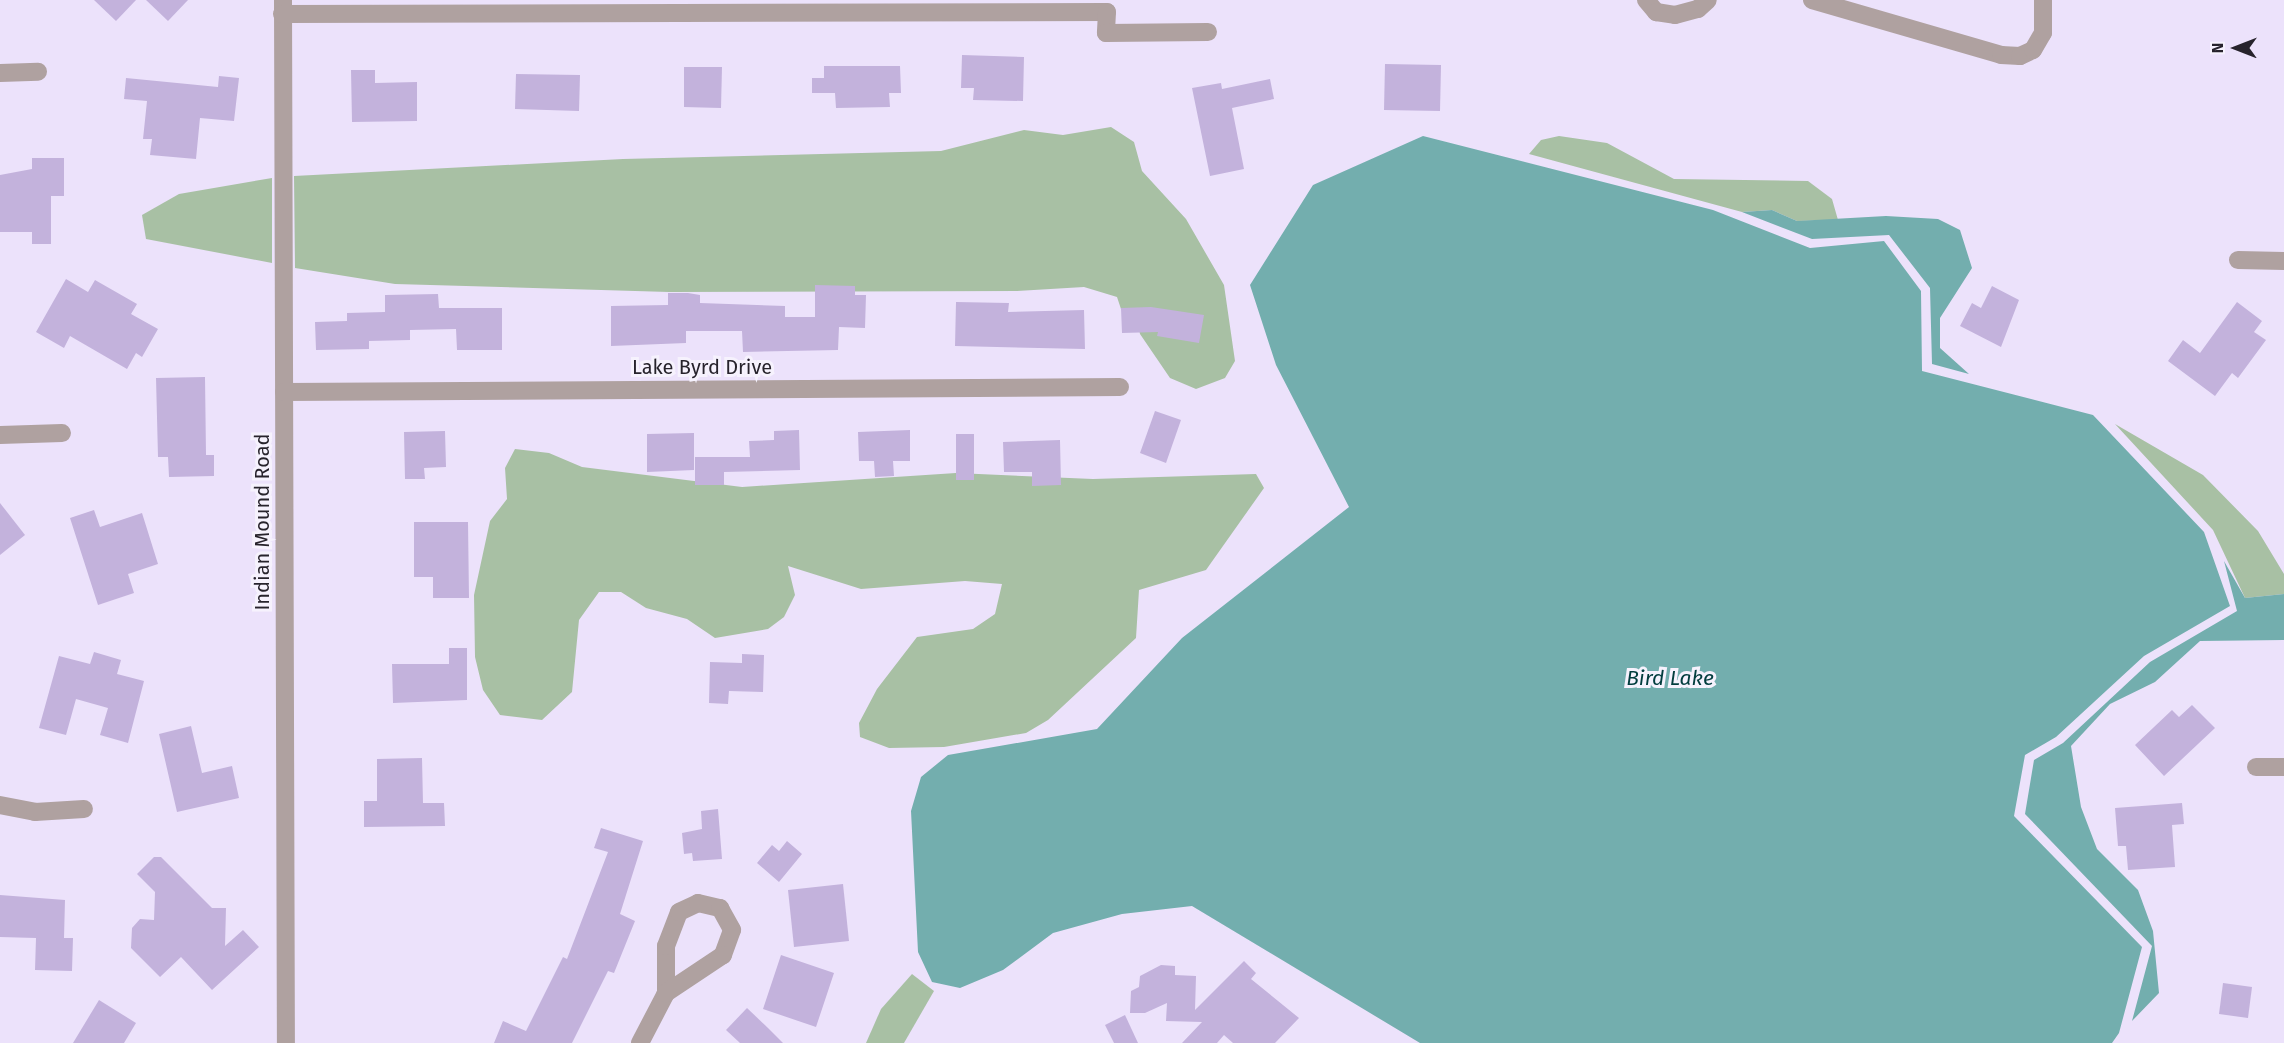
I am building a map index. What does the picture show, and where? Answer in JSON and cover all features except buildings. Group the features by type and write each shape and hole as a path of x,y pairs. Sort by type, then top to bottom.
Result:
{"street":[{"path":"1646,0 1656,12 1675,15 1698,9 1708,0"},
{"path":"1812,0 2001,55 2020,56 2033,50 2043,33 2043,0"},
{"path":"283,7 1107,12 1106,33 1208,32"},
{"name":"Indian Mound Road","path":"283,7 286,1043"},
{"path":"0,73 38,72"},
{"path":"2238,261 2284,261"},
{"name":"Lake Byrd Drive","path":"284,392 1120,387"},
{"path":"0,435 62,433"},
{"path":"2256,767 2284,767"},
{"path":"0,805 35,812 84,810"},
{"path":"640,1043 666,993 666,946 680,912 698,903 720,908 732,930 723,955 666,993"}],"shaded area":[{"path":"1111,127 1134,142 1142,171 1186,219 1224,285 1235,361 1225,378 1196,389 1170,378 1140,334 1136,316 1121,309 1117,297 1084,287 1017,291 669,292 395,284 295,268 294,176 623,159 941,151 1024,130 1063,135"},
{"path":"1559,136 1607,143 1674,179 1808,181 1832,199 1838,220 1797,221 1772,210 1742,212 1529,154 1541,140"},
{"path":"272,178 272,263 146,239 142,215 179,194"},
{"path":"2115,424 2203,475 2258,531 2284,574 2284,594 2245,598 2213,530"},
{"path":"515,449 549,453 582,467 742,487 956,473 1093,479 1256,474 1264,488 1206,570 1139,590 1136,638 1048,720 1026,733 944,747 889,748 860,737 859,723 877,689 917,637 973,629 995,614 1002,584 965,581 861,589 788,566 795,595 784,617 768,629 715,638 687,619 646,608 621,592 599,592 579,620 572,692 542,720 500,715 483,690 475,657 474,595 490,521 507,499 505,468"},
{"path":"912,974 934,991 904,1043 866,1043 881,1009"}],"water":[{"name":"Bird Lake","path":"1423,136 1713,210 1810,248 1884,241 1921,291 1922,371 2093,415 2204,532 2230,606 2144,656 2056,737 2025,755 2014,816 2142,947 2119,1033 2112,1043 1420,1043 1192,906 1122,914 1053,933 1003,970 960,988 932,982 918,952 911,811 921,777 948,755 1097,729 1182,638 1349,507 1276,365 1250,285 1313,185"},
{"path":"1772,210 1797,221 1886,216 1938,219 1960,230 1972,268 1940,318 1940,348 1969,374 1932,364 1930,288 1889,235 1812,239 1742,212"},
{"path":"2224,561 2245,598 2284,594 2284,640 2200,641 2155,682 2110,704 2071,746 2081,807 2097,849 2138,890 2153,931 2159,993 2132,1021 2152,946 2025,814 2034,760 2063,743 2150,662 2237,611"}]}
